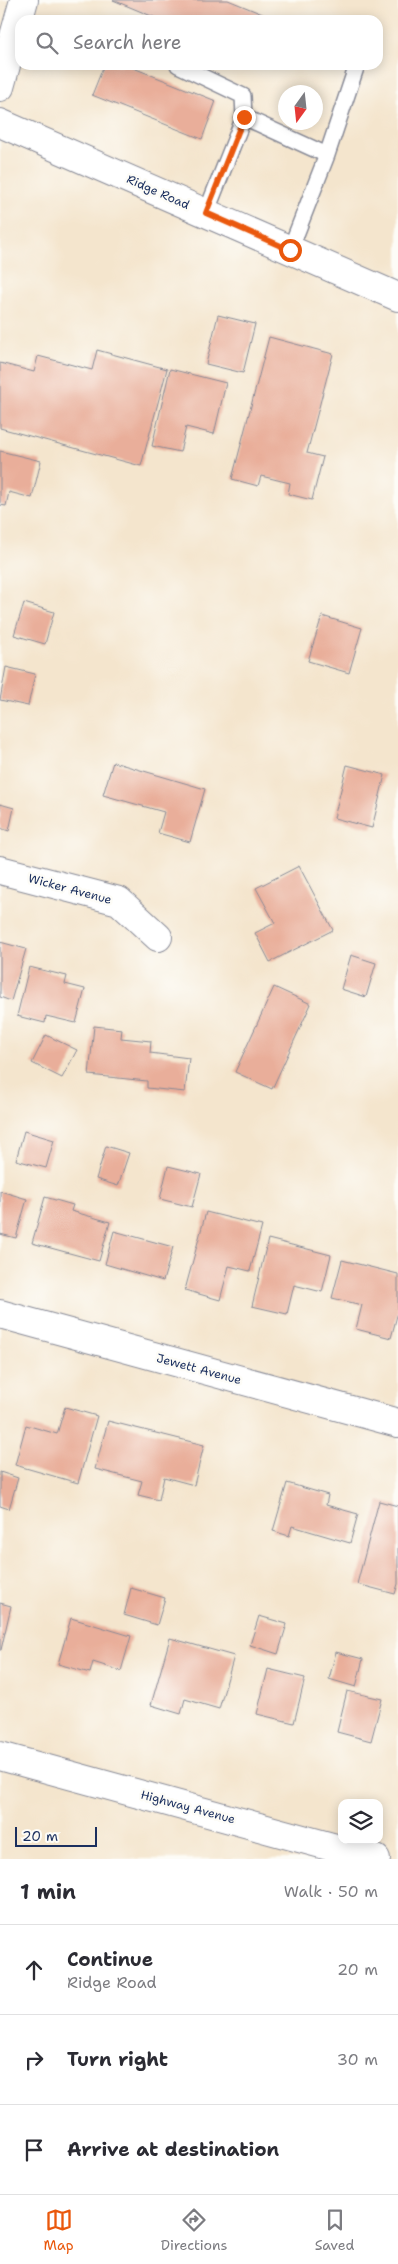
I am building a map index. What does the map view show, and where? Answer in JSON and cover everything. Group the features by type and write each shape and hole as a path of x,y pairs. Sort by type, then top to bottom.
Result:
{"street":[{"path":"21,15 24,0"},
{"path":"8,72 15,40"},
{"name":"Ridge Road","path":"0,123 398,297"},
{"name":"Wicker Avenue","path":"0,870 119,901 158,937"},
{"name":"Jewett Avenue","path":"0,1314 398,1424"},
{"name":"Highway Avenue","path":"0,1756 376,1859"}],"lane":[{"path":"188,70 243,96 244,117 206,213"},
{"path":"290,250 327,155 355,70"},
{"path":"244,117 327,155"}],"building":[{"path":"113,0 228,0 265,15 149,15"},
{"path":"102,70 138,70 216,101 202,139 92,95"},
{"path":"218,315 255,324 243,373 206,364"},
{"path":"269,337 333,354 307,453 323,457 312,500 288,494 290,483 261,476 258,486 232,479"},
{"path":"97,350 167,369 141,466 0,428 0,363 34,372 38,356 92,370"},
{"path":"170,369 226,383 214,434 186,427 180,452 152,446"},
{"path":"0,451 41,461 32,498 9,492 6,506 0,505"},
{"path":"24,603 54,612 45,644 14,635"},
{"path":"322,616 362,628 349,673 308,661"},
{"path":"6,667 35,674 28,706 0,700"},
{"path":"113,762 205,789 190,842 158,833 164,812 103,795"},
{"path":"347,765 385,775 372,828 334,818"},
{"path":"0,804 14,808 9,831 0,828"},
{"path":"299,866 333,930 270,962 255,933 275,923 256,888"},
{"path":"0,942 26,949 11,1001 0,997"},
{"path":"351,955 376,963 366,997 341,989"},
{"path":"29,967 67,976 65,984 85,989 76,1023 46,1016 45,1023 17,1016"},
{"path":"274,987 311,1004 272,1089 235,1072"},
{"path":"94,1026 122,1029 121,1038 151,1041 150,1053 189,1058 185,1092 147,1088 147,1081 89,1075"},
{"path":"46,1035 77,1050 62,1078 32,1063"},
{"path":"24,1131 54,1140 46,1168 16,1160"},
{"path":"106,1146 129,1153 118,1186 96,1179"},
{"path":"168,1166 201,1174 192,1207 160,1199"},
{"path":"0,1191 27,1199 16,1238 0,1234"},
{"path":"45,1197 73,1205 71,1211 110,1222 99,1261 32,1243"},
{"path":"206,1212 262,1226 250,1271 229,1266 220,1300 185,1290"},
{"path":"114,1231 173,1247 163,1281 105,1264"},
{"path":"268,1239 331,1255 322,1292 294,1285 287,1314 252,1306"},
{"path":"342,1260 398,1274 398,1312 391,1338 356,1329 362,1305 332,1298"},
{"path":"65,1407 97,1416 78,1483 15,1465 26,1425 57,1434"},
{"path":"108,1421 204,1445 194,1485 164,1477 159,1500 138,1495 142,1481 95,1469"},
{"path":"0,1472 18,1478 9,1509 0,1506"},
{"path":"287,1483 328,1495 326,1505 358,1514 350,1543 292,1526 289,1536 273,1531"},
{"path":"379,1501 398,1506 398,1584 395,1594 357,1584"},
{"path":"131,1588 165,1598 157,1625 124,1615"},
{"path":"0,1603 11,1606 1,1650 0,1650"},
{"path":"259,1616 287,1624 278,1654 250,1645"},
{"path":"71,1618 131,1636 121,1671 93,1662 90,1673 58,1664"},
{"path":"170,1638 234,1656 219,1709 185,1699 181,1714 151,1705"},
{"path":"336,1652 363,1659 356,1687 329,1679"},
{"path":"268,1669 305,1678 294,1723 257,1714"},
{"path":"347,1691 382,1699 371,1741 337,1732"}],"route":[{"path":"244,117 206,213 290,250"}]}
